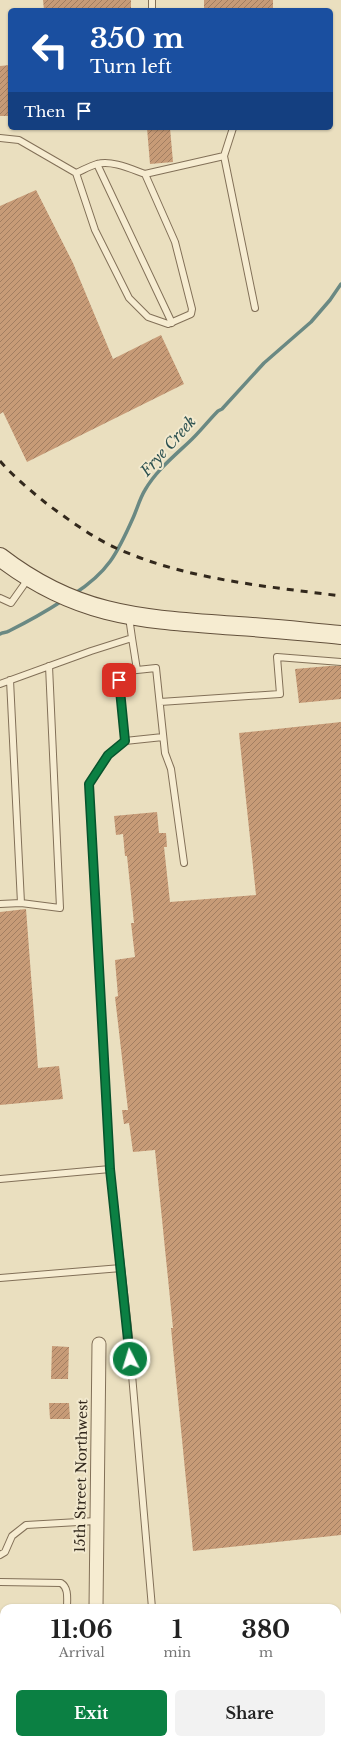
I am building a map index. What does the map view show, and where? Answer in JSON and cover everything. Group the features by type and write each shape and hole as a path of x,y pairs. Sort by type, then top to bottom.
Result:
{"street":[{"path":"0,557 29,578 52,591 81,603 110,612 185,623 341,635"},
{"name":"15th Street Northwest","path":"96,1604 99,1344"}],"lane":[{"path":"232,130 224,156 255,308"},
{"path":"0,138 19,140 76,173 95,230 129,298 148,317 168,324 191,314 192,308 175,242 145,174"},
{"path":"76,173 97,164 105,163 145,174 224,156"},
{"path":"97,164 172,323"},
{"path":"0,598 11,603 29,578"},
{"path":"129,615 137,670"},
{"path":"0,684 132,638"},
{"path":"160,702 280,694 277,657 341,662"},
{"path":"0,904 21,903 60,908 49,666"},
{"path":"125,741 118,672 156,668 165,754 171,768 184,863"},
{"path":"10,680 21,903"},
{"path":"152,1604 128,1328 110,1169 89,784 108,755 125,741 163,737"},
{"path":"0,1179 110,1169"},
{"path":"0,1278 121,1268"},
{"path":"0,1555 5,1552 12,1536 26,1525 96,1522"},
{"path":"0,1582 61,1583 67,1589 67,1604"}],"building":[{"path":"43,0 131,0 131,8 44,8"},
{"path":"204,0 273,0 273,8 204,8"},
{"path":"8,65 8,116 0,116 0,66"},
{"path":"147,130 170,130 173,162 150,164"},
{"path":"36,190 73,263 113,359 161,335 184,384 27,462 3,412 0,414 0,206"},
{"path":"341,666 341,699 299,703 295,669"},
{"path":"341,722 341,1535 193,1551 155,1150 133,1152 129,1123 124,1124 122,1110 128,1110 115,997 118,996 115,960 135,957 131,923 134,923 127,856 125,856 123,834 116,835 114,816 157,812 159,833 166,833 167,847 164,847 170,902 256,895 239,733"},
{"path":"26,909 38,1068 59,1066 63,1099 0,1105 0,912"},
{"path":"52,1346 69,1347 68,1379 51,1379"},
{"path":"49,1403 69,1403 70,1419 50,1419"}],"waterway":[{"name":"Frye Creek","path":"74,594 95,578 110,561 122,542 143,493 160,470 218,411 222,409 264,363 311,322 330,300 341,284"},
{"name":"Frye Creek","path":"0,634 8,632 62,601"}],"railway":[{"path":"0,461 29,489 72,522 107,544 143,559 198,575 255,585 341,596"}],"route":[{"path":"119,680 125,741 108,755 89,784 110,1169 128,1328 130,1359"}]}
